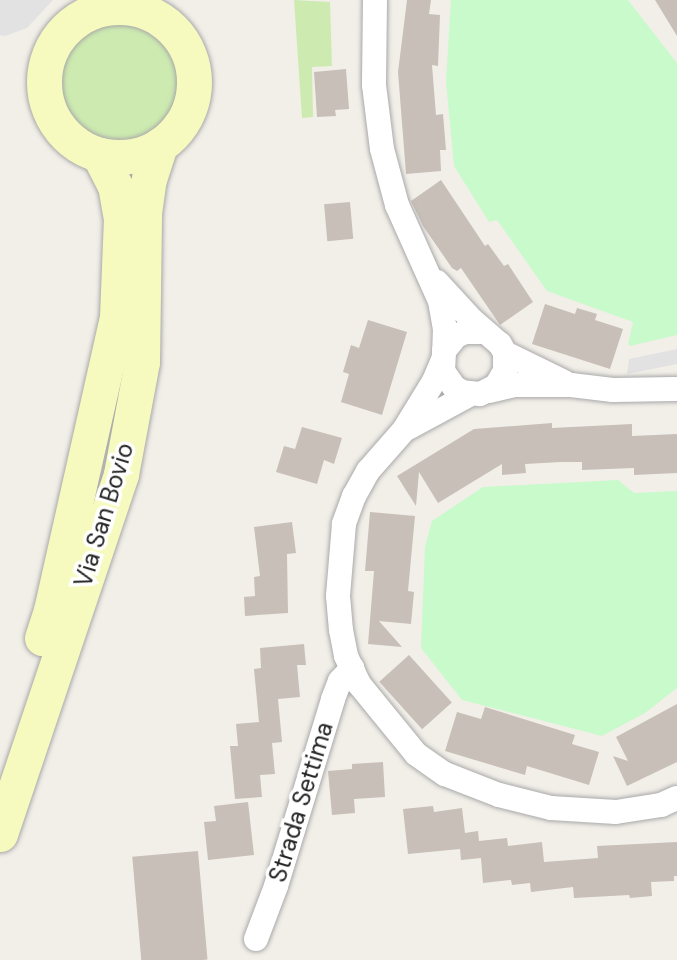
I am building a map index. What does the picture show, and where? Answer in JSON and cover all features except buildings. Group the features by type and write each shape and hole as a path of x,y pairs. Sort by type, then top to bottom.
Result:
{"main road":[{"name":"Via San Bovio","path":"173,0 176,34"},
{"name":"Via San Bovio","path":"0,834 121,474 142,362 144,213 149,179 160,145 185,118 193,93 190,59 176,34 148,13 107,5 83,17 63,32 49,56 44,86 51,114 62,131 78,145 99,155 125,157 160,145"},
{"name":"Via San Bovio","path":"0,760 51,610 117,317 121,219 115,186 99,155"}],"street":[{"path":"376,0 374,85 382,149 397,205 432,277 445,328 443,372 454,387 480,393"},
{"path":"432,277 484,332 500,344 505,353 505,371 480,393"},
{"path":"484,332 465,332 449,343 435,382 404,430 369,471 354,496 344,524 338,596 341,631 352,668 359,684 416,754 445,774 499,795 551,808 616,812 661,805 677,798"},
{"path":"505,353 571,385"},
{"path":"404,430 480,393 514,385 571,385 613,390 677,388"},
{"name":"Strada Settima","path":"256,939 276,886 332,699 340,681 352,668"}],"green space":[{"path":"294,0 330,2 332,66 312,67 313,117 302,118"},
{"path":"451,0 628,0 677,63 677,335 630,346 628,344 633,322 547,291 497,220 489,222 454,166 446,82"},
{"path":"119,18 143,23 164,37 178,58 183,82 178,106 164,127 143,141 119,146 95,141 74,127 60,106 55,82 60,58 74,37 95,23"},
{"path":"618,480 634,493 677,491 677,688 645,713 602,736 462,700 421,648 425,547 432,521 483,487"}],"shaded area":[{"path":"0,0 53,0 27,28 5,36 0,35"},
{"path":"677,349 677,364 627,374 629,359"}]}
